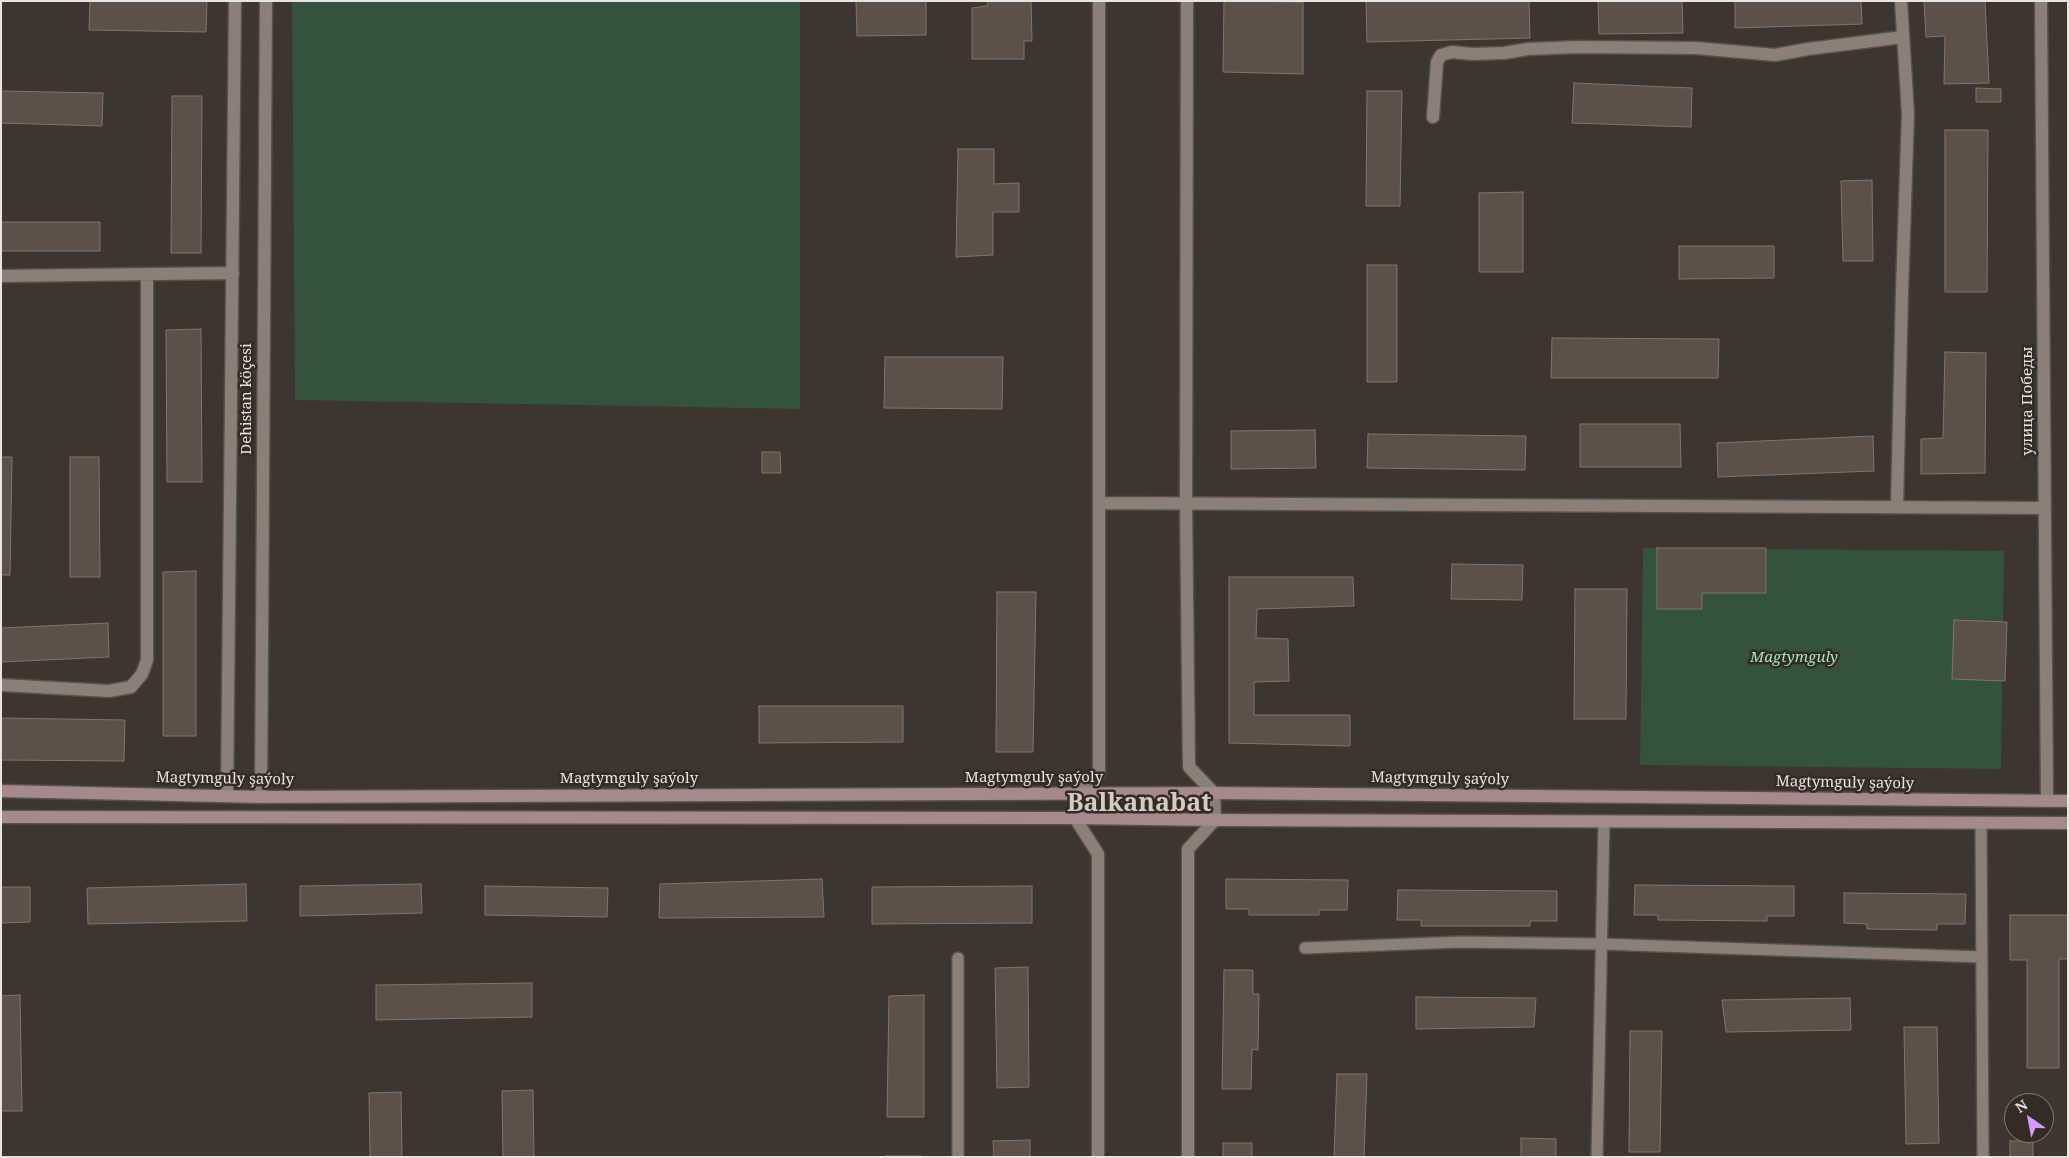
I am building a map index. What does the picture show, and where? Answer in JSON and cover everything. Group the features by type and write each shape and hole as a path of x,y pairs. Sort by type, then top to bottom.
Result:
{"street":[{"name":"Dehistan köçesi","path":"228,796 235,1"},
{"name":"Dehistan köçesi","path":"261,797 266,1"},
{"path":"1098,1157 1098,854 1075,818 1075,794 1099,774 1099,1"},
{"path":"1187,1 1186,505 1189,767 1214,793 1214,820 1188,849 1188,1157"},
{"path":"1897,508 1908,114 1901,1"},
{"name":"улица Победы","path":"2041,1 2047,801"},
{"path":"1433,117 1437,62 1441,55 1452,52 1473,54 1504,53 1528,49 1587,47 1696,48 1775,54 1808,48 1902,37"},
{"path":"1,276 232,273"},
{"path":"1,685 109,691 131,687 142,674 147,660 147,274"},
{"path":"1100,503 1186,505 2045,508"},
{"name":"Magtymguly şaýoly","path":"1,790 261,797 1214,793 2068,801"},
{"path":"1,817 1075,818 2068,823"}],"lane":[{"path":"1596,1157 1604,821"},
{"path":"1981,823 1983,1157"},
{"path":"1305,948 1461,942 1601,944 1982,957"},
{"path":"958,958 958,1157"}],"green space":[{"path":"292,1 800,1 800,409 295,400"},
{"name":"Magtymguly","path":"1643,548 2004,551 2001,769 1640,765"}],"building":[{"path":"90,1 207,1 206,32 89,30"},
{"path":"856,1 926,1 926,35 857,36"},
{"path":"988,1 1031,1 1032,41 1024,41 1024,59 972,59 972,8 987,6"},
{"path":"1224,1 1303,2 1303,74 1223,72"},
{"path":"1366,1 1529,1 1530,38 1367,42"},
{"path":"1598,1 1682,1 1683,33 1599,34"},
{"path":"1735,1 1861,1 1862,24 1735,28"},
{"path":"1924,1 1985,1 1989,83 1944,84 1945,36 1926,37"},
{"path":"1574,83 1692,88 1691,127 1572,123"},
{"path":"1976,88 2001,89 2001,102 1976,102"},
{"path":"1,91 103,93 102,126 1,123"},
{"path":"1367,91 1402,91 1400,206 1366,206"},
{"path":"172,96 202,96 201,253 171,253"},
{"path":"1945,130 1988,130 1987,292 1945,292"},
{"path":"958,149 994,149 994,184 1019,183 1019,212 993,212 993,255 956,257"},
{"path":"1872,180 1873,261 1843,261 1841,181"},
{"path":"1523,192 1523,272 1479,272 1479,193"},
{"path":"1,222 100,222 100,251 1,251"},
{"path":"1679,246 1774,246 1774,278 1679,279"},
{"path":"1367,265 1397,265 1397,382 1367,382"},
{"path":"201,329 202,482 167,482 166,330"},
{"path":"1552,338 1719,339 1718,378 1551,378"},
{"path":"1945,352 1986,353 1985,473 1921,474 1921,439 1943,438"},
{"path":"885,357 1003,357 1002,409 884,408"},
{"path":"1580,424 1680,424 1681,467 1580,467"},
{"path":"1315,430 1316,468 1231,469 1231,431"},
{"path":"1368,434 1526,436 1525,470 1367,468"},
{"path":"1873,436 1874,471 1718,477 1717,443"},
{"path":"762,452 780,452 781,473 762,473"},
{"path":"1,457 12,457 10,575 1,575"},
{"path":"70,457 99,457 100,577 70,577"},
{"path":"1657,548 1766,548 1766,593 1702,593 1702,609 1657,609"},
{"path":"1452,564 1523,565 1522,600 1451,599"},
{"path":"196,571 196,736 163,736 163,572"},
{"path":"1229,577 1353,577 1354,606 1257,609 1256,638 1288,639 1289,681 1254,682 1254,715 1350,715 1350,746 1229,743"},
{"path":"1575,589 1627,589 1626,719 1574,719"},
{"path":"997,592 1036,592 1033,752 996,752"},
{"path":"1954,620 2007,622 2005,681 1952,679"},
{"path":"108,623 109,657 1,662 1,628"},
{"path":"759,706 903,706 903,742 759,743"},
{"path":"1,718 125,720 124,761 1,760"},
{"path":"822,879 824,917 659,918 660,884"},
{"path":"1226,879 1348,880 1347,910 1319,910 1319,915 1249,915 1249,909 1226,909"},
{"path":"246,884 247,921 88,924 87,888"},
{"path":"421,884 422,913 300,916 300,886"},
{"path":"1635,885 1794,886 1794,916 1767,916 1767,921 1658,920 1658,915 1634,915"},
{"path":"485,886 608,888 607,917 485,915"},
{"path":"1032,886 1032,923 872,924 872,887"},
{"path":"1,887 30,887 30,922 1,923"},
{"path":"1398,890 1557,891 1557,921 1530,921 1530,926 1421,926 1421,920 1397,920"},
{"path":"1844,893 1966,894 1965,924 1937,924 1937,930 1867,929 1867,924 1844,923"},
{"path":"2010,915 2068,915 2068,959 2059,959 2059,1068 2027,1068 2027,960 2010,960"},
{"path":"1028,967 1029,1087 997,1088 995,968"},
{"path":"1224,970 1253,970 1253,994 1259,994 1258,1050 1252,1049 1251,1089 1222,1089"},
{"path":"532,983 532,1017 376,1020 376,985"},
{"path":"20,995 22,1111 1,1111 1,996"},
{"path":"924,995 924,1117 887,1117 889,996"},
{"path":"1416,997 1536,998 1534,1027 1416,1029"},
{"path":"1850,998 1851,1030 1726,1032 1722,1000"},
{"path":"1904,1027 1937,1027 1939,1143 1906,1144"},
{"path":"1630,1031 1662,1031 1660,1152 1629,1152"},
{"path":"1337,1074 1367,1074 1364,1157 1334,1157"},
{"path":"533,1090 534,1157 503,1157 502,1091"},
{"path":"401,1092 402,1157 370,1157 369,1093"},
{"path":"1521,1138 1556,1139 1556,1157 1521,1157"},
{"path":"1030,1140 1030,1157 994,1157 993,1141"},
{"path":"1223,1143 1252,1143 1252,1157 1223,1157"},
{"path":"2010,1143 2033,1143 2033,1157 2010,1157"},
{"path":"922,1156 922,1157 886,1157"}],"district":[{"name":"Balkanabat","path":"1139,804"}]}
